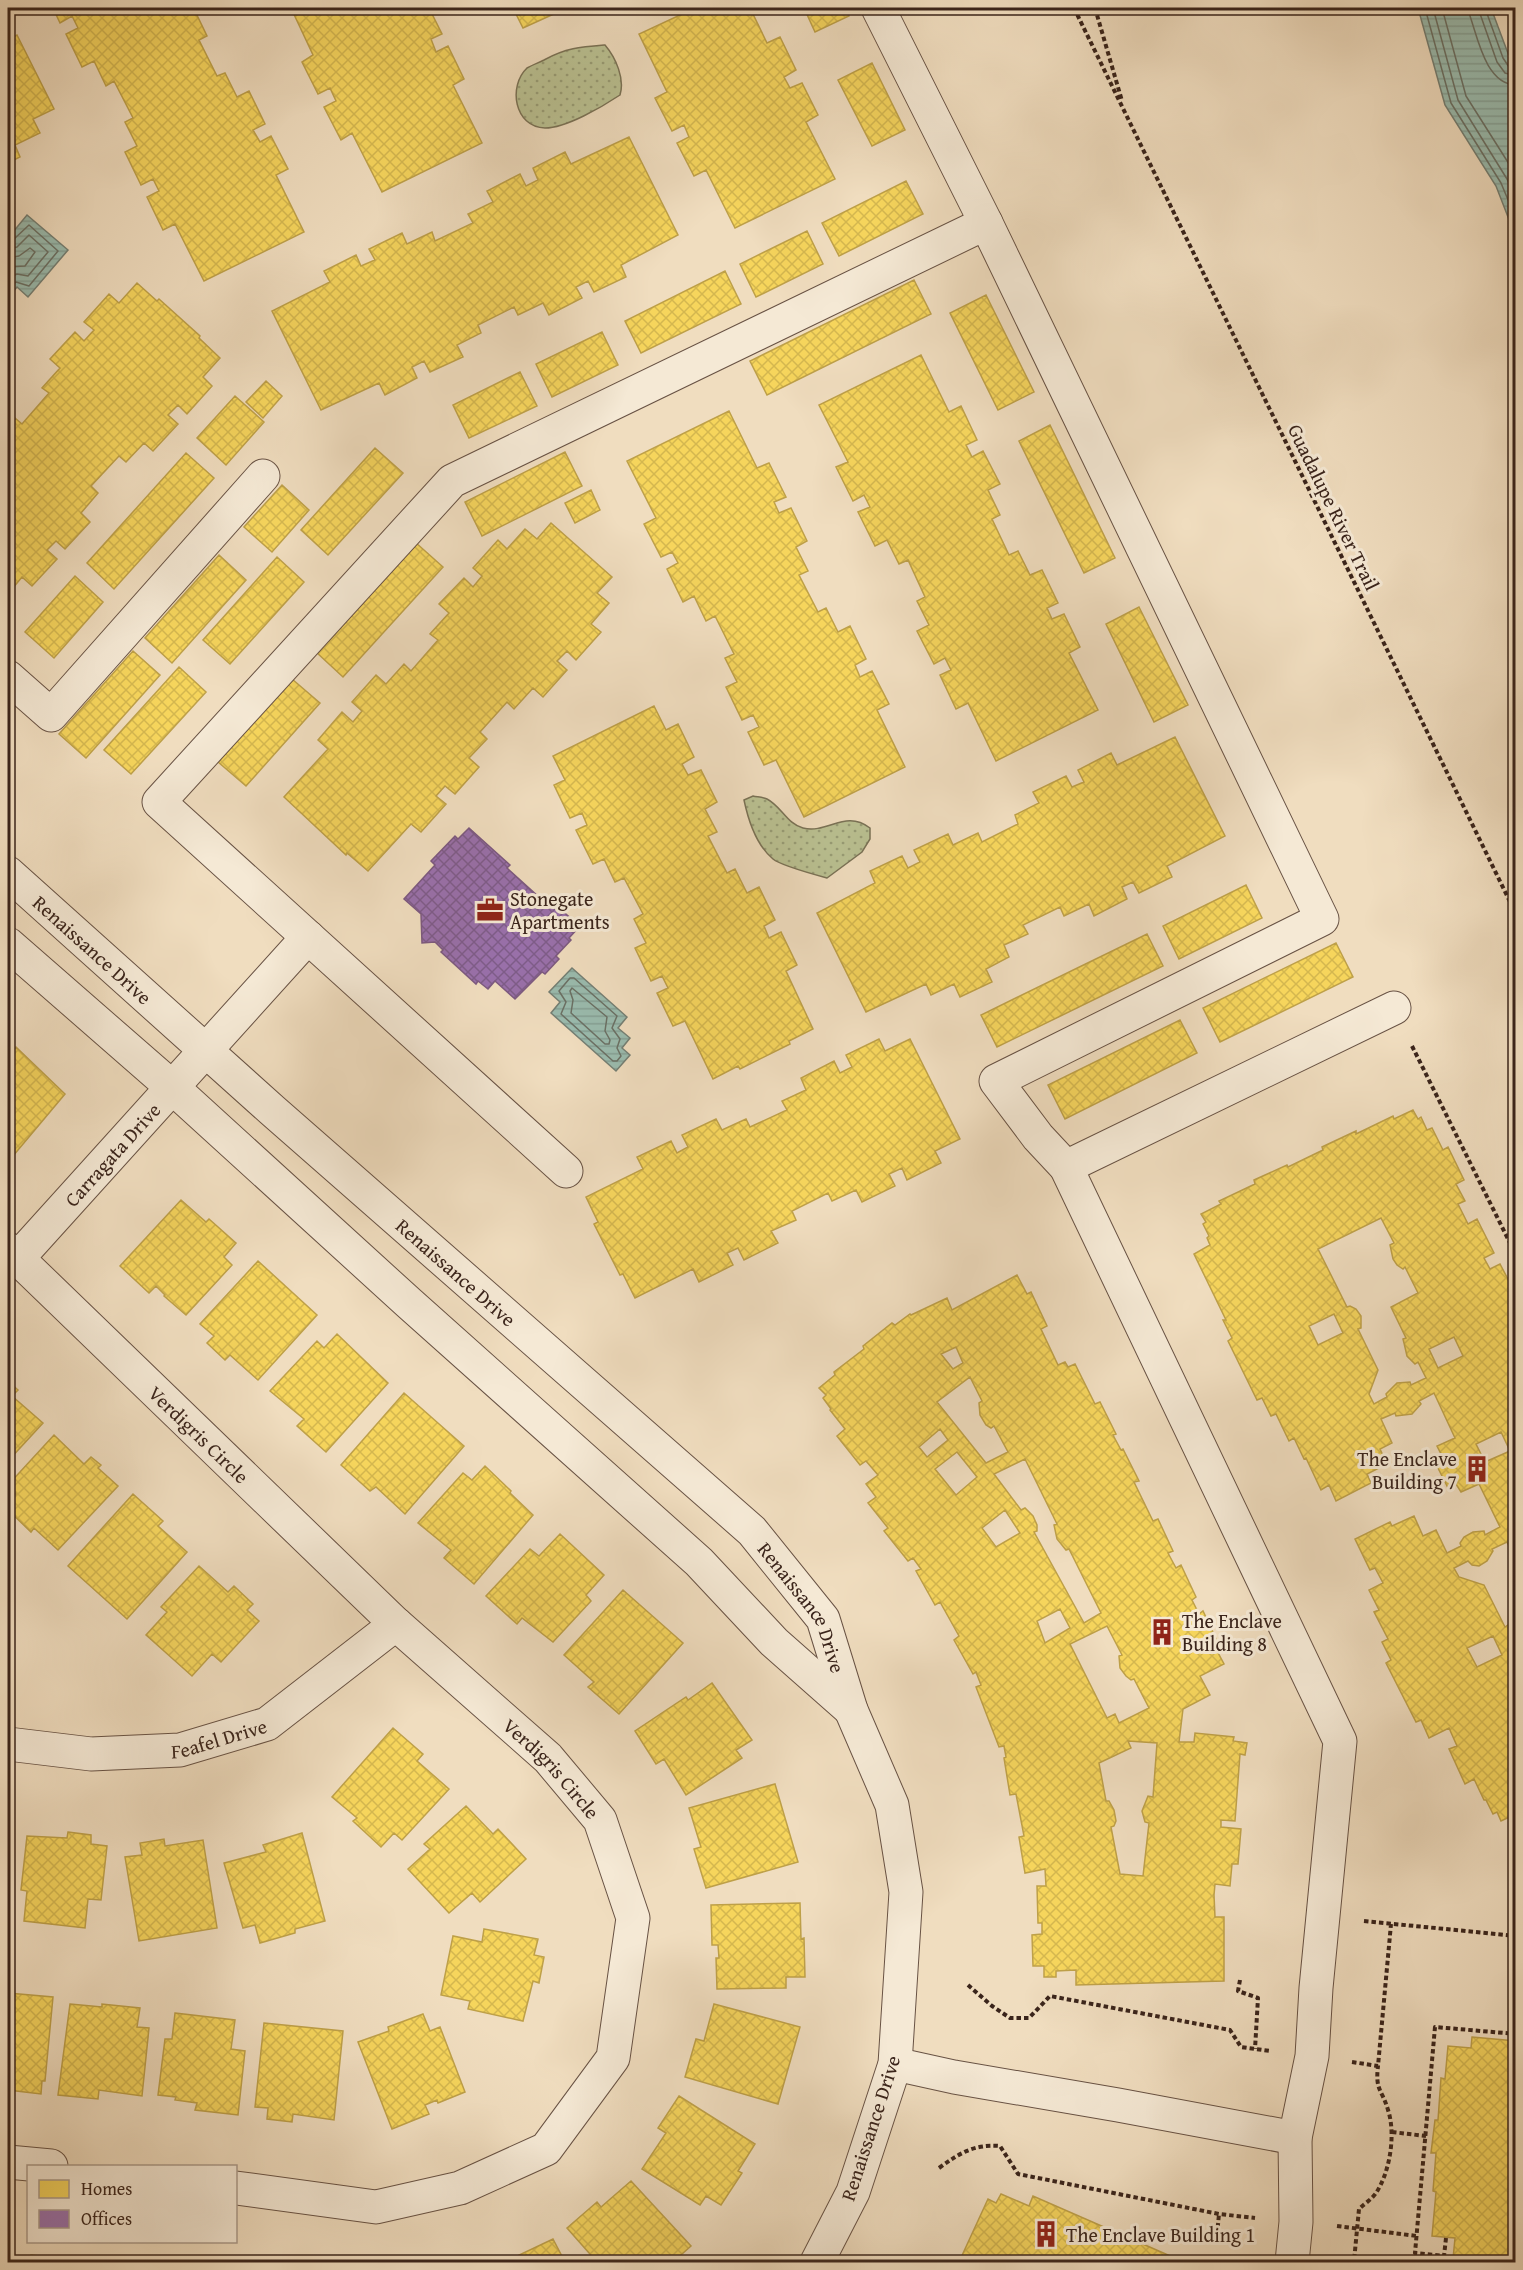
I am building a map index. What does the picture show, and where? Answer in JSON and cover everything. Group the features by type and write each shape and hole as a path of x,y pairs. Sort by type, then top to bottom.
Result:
{"street":[{"path":"878,8 986,223 1322,919 996,1081 1038,1137 1066,1167 1340,1741 1316,1988 1312,2055 1295,2138 1296,2222 1292,2262"},
{"path":"566,1171 159,802 452,481 986,223"},
{"path":"8,677 51,715 263,476"},
{"name":"Renaissance Drive","path":"8,873 752,1531 823,1619 851,1710 892,1804 906,1892 895,2064 853,2192 818,2262"},
{"name":"Carragata Drive","path":"13,1254 173,1088 308,937"},
{"name":"Renaissance Drive","path":"8,945 173,1088 699,1562 774,1642 851,1710"},
{"path":"1066,1167 1394,1008"},
{"name":"Verdigris Circle","path":"13,1254 396,1624 548,1758 600,1820 633,1918 613,2058 546,2149 460,2188 376,2207 237,2188"},
{"name":"Feafel Drive","path":"8,1744 92,1754 180,1750 267,1724 396,1624"},
{"path":"895,2064 954,2077 1118,2104 1295,2138"},
{"path":"8,2162 40,2165"}],"path":[{"name":"Guadalupe River Trail","path":"1074,8 1515,914"},
{"name":"Guadalupe River Trail","path":"1095,8 1126,113"},
{"path":"1394,1008 1515,1255"},
{"path":"1324,1917 1515,1936"},
{"path":"1336,2262 1336,2260 1354,2261 1359,2209 1376,2192 1388,2164 1392,2132 1388,2110 1376,2083 1391,1924"},
{"path":"1240,1980 1238,1991 1258,1998 1255,2049"},
{"path":"968,1985 1010,2018 1029,2018 1050,1996 1230,2030 1241,2047 1312,2055 1378,2066"},
{"path":"1446,2238 1444,2256 1415,2253 1435,2027 1515,2034"},
{"path":"1392,2132 1426,2136"},
{"path":"939,2168 959,2154 983,2145 1000,2146 1018,2174 1219,2214 1417,2236"},
{"path":"1217,2235 1219,2214"}],"green space":[{"path":"605,45 618,69 621,82 620,95 594,111 563,125 545,128 526,121 517,104 516,95 517,85 527,68 566,51"},
{"path":"753,796 772,802 797,826 812,829 852,821 870,828 870,839 862,852 827,878 790,867 773,859 757,839 744,800"}],"water":[{"path":"1418,8 1491,8 1515,66 1515,235 1496,186 1445,105"},
{"path":"27,215 68,250 28,297 17,287 8,298 8,238"},
{"path":"572,968 627,1017 618,1028 630,1038 622,1048 630,1055 616,1071 551,1013 560,1002 549,992"}],"building: Homes":[{"path":"53,8 203,8 195,11 207,36 199,40 217,76 225,73 237,97 249,91 265,124 253,130 260,142 271,136 288,169 276,175 304,232 204,281 175,224 163,230 147,197 159,191 153,179 141,185 125,152 137,146 125,122 133,118 114,81 106,86 94,61 82,67 66,34 78,28 72,16 60,23"},
{"path":"291,8 429,8 442,34 431,39 436,52 448,46 464,79 453,85 482,143 382,192 352,133 341,140 324,107 336,101 330,88 318,94 302,62 313,55"},
{"path":"513,8 567,8 523,28"},
{"path":"695,8 750,8 767,43 780,37 796,70 784,77 790,88 802,83 818,115 806,122 835,179 735,228 706,170 694,176 677,143 689,137 684,125 672,131 655,98 667,92 639,34"},
{"path":"804,8 845,8 849,16 815,32"},
{"path":"17,35 54,109 33,119 40,133 15,145 20,157 8,163 8,40"},
{"path":"872,63 905,130 872,146 838,80"},
{"path":"629,137 678,235 621,265 626,277 594,292 588,281 576,287 582,298 549,315 543,303 518,315 514,307 478,325 481,333 457,345 463,357 430,372 424,361 412,367 417,378 385,395 379,383 321,410 272,311 330,282 324,271 356,255 361,266 375,260 369,249 402,233 407,244 432,232 435,241 473,223 468,214 493,202 487,191 520,174 526,186 538,180 533,168 565,152 571,164"},
{"path":"906,181 923,214 839,256 822,223"},
{"path":"807,231 823,264 756,297 740,264"},
{"path":"725,271 741,304 641,353 625,321"},
{"path":"914,280 931,314 767,395 750,361"},
{"path":"137,283 157,301 159,299 200,336 199,338 220,358 203,377 212,386 187,414 178,405 168,415 178,424 153,451 144,443 126,462 119,456 91,486 98,493 81,513 90,522 65,549 56,541 47,550 57,559 32,586 22,577 8,594 8,426 15,418 22,424 49,393 42,388 60,368 50,359 75,332 84,341 94,330 84,322 109,294 119,303"},
{"path":"986,295 1034,392 998,410 950,313"},
{"path":"602,332 618,365 552,397 536,364"},
{"path":"921,355 949,412 961,406 977,440 966,445 972,457 983,451 1000,484 988,490 1000,515 992,519 1009,555 1018,551 1030,575 1042,570 1058,603 1047,608 1052,619 1064,614 1080,647 1069,653 1098,710 996,761 968,703 956,709 940,675 951,670 945,658 934,664 917,631 929,625 917,601 925,597 908,560 899,564 887,540 875,546 858,512 870,507 864,495 853,501 836,467 848,462 819,405"},
{"path":"520,372 537,406 469,438 453,405"},
{"path":"266,381 282,396 263,418 246,402"},
{"path":"235,396 264,422 226,465 197,438"},
{"path":"729,411 757,468 769,463 786,497 774,502 779,513 791,508 807,541 796,547 808,571 799,575 818,612 826,608 838,632 850,626 866,659 855,665 860,677 872,671 889,704 877,710 905,767 804,817 776,760 764,765 748,732 759,727 753,715 742,720 726,687 737,682 725,658 734,654 715,616 706,621 694,596 683,602 667,569 678,563 672,552 661,557 644,524 656,518 627,461"},
{"path":"1050,425 1115,558 1084,573 1019,441"},
{"path":"375,448 403,473 328,555 301,530"},
{"path":"565,452 582,486 482,536 465,502"},
{"path":"186,453 214,478 114,589 87,563"},
{"path":"282,485 309,510 272,552 244,527"},
{"path":"591,490 600,510 575,523 565,503"},
{"path":"551,523 612,577 597,593 609,603 591,624 601,632 576,660 567,651 557,661 567,670 543,697 533,688 514,709 507,702 480,732 487,739 469,758 479,767 455,794 445,786 436,796 446,804 421,832 411,824 368,871 347,853 346,855 284,797 328,749 318,740 342,712 353,722 362,711 352,702 376,675 386,684 404,664 411,671 438,640 430,634 449,613 439,604 464,578 473,587 482,576 473,568 498,540 507,549 525,529 537,539"},
{"path":"415,542 443,567 343,677 316,652"},
{"path":"219,555 246,580 172,663 145,638"},
{"path":"277,557 304,582 230,664 203,640"},
{"path":"75,576 103,602 54,658 25,632"},
{"path":"1139,607 1188,705 1154,722 1106,624"},
{"path":"133,651 160,675 86,758 59,734"},
{"path":"179,667 206,692 131,774 104,750"},
{"path":"292,679 320,703 246,786 218,762"},
{"path":"654,706 666,730 678,724 694,757 682,764 688,775 701,770 717,802 705,809 717,832 708,836 727,873 735,869 747,893 759,887 775,920 764,926 769,938 781,932 797,965 786,971 813,1029 789,1041 790,1044 740,1069 738,1066 713,1079 685,1021 673,1026 657,993 668,988 662,976 651,981 635,948 646,943 634,919 643,914 624,878 615,882 604,859 593,864 576,830 587,825 582,813 570,818 554,785 565,780 553,756"},
{"path":"1175,737 1225,836 1167,866 1172,877 1139,893 1133,882 1122,887 1127,899 1094,916 1089,904 1064,916 1060,907 1023,925 1028,934 1004,945 1009,957 986,969 992,982 960,997 954,984 931,995 926,984 866,1012 817,913 875,883 870,871 902,856 908,868 920,862 914,850 948,834 953,845 978,833 982,842 1018,824 1015,815 1039,803 1033,792 1066,776 1072,787 1084,782 1078,770 1111,753 1117,765"},
{"path":"1246,885 1262,918 1179,959 1163,926"},
{"path":"1147,934 1163,966 997,1047 981,1015"},
{"path":"1336,943 1353,977 1220,1042 1203,1008"},
{"path":"1180,1020 1197,1053 1065,1119 1048,1085"},
{"path":"879,1039 885,1051 910,1039 960,1139 935,1151 941,1163 907,1180 902,1168 889,1174 895,1186 862,1202 856,1190 832,1201 828,1193 792,1211 796,1220 771,1231 778,1243 744,1260 738,1248 727,1253 733,1265 699,1282 693,1269 635,1298 623,1274 620,1275 594,1224 598,1222 586,1197 643,1169 637,1157 671,1141 677,1153 688,1147 682,1135 716,1119 722,1130 746,1119 750,1127 787,1110 782,1101 806,1090 801,1078 834,1061 840,1073 852,1067 846,1055"},
{"path":"16,1047 65,1094 8,1162 8,1057"},
{"name":"The Enclave Building 7","path":"1413,1110 1418,1119 1421,1117 1427,1130 1432,1128 1443,1150 1448,1147 1464,1180 1456,1184 1465,1201 1458,1204 1468,1224 1477,1219 1494,1253 1484,1258 1490,1269 1500,1264 1510,1283 1516,1281 1516,1577 1512,1568 1512,1561 1515,1559 1507,1542 1492,1549 1487,1561 1479,1566 1472,1565 1468,1561 1454,1568 1459,1577 1484,1585 1505,1627 1508,1625 1516,1632 1516,1814 1501,1821 1497,1812 1493,1814 1484,1800 1474,1779 1465,1784 1449,1749 1457,1746 1449,1728 1429,1738 1421,1720 1416,1722 1386,1663 1391,1660 1382,1642 1388,1639 1374,1612 1379,1610 1369,1590 1383,1583 1375,1568 1370,1570 1355,1539 1390,1522 1392,1526 1414,1516 1423,1536 1436,1530 1447,1553 1461,1546 1460,1543 1464,1537 1473,1532 1484,1531 1485,1535 1500,1527 1479,1484 1461,1492 1456,1484 1448,1488 1433,1458 1441,1454 1437,1446 1455,1438 1434,1393 1419,1401 1421,1404 1412,1414 1396,1416 1395,1413 1381,1419 1392,1443 1380,1449 1387,1464 1367,1474 1371,1483 1336,1501 1329,1485 1321,1490 1306,1458 1304,1459 1294,1438 1289,1441 1276,1414 1271,1416 1262,1398 1257,1400 1228,1341 1232,1338 1223,1320 1226,1320 1194,1254 1210,1245 1207,1238 1209,1236 1203,1224 1206,1222 1201,1214 1221,1204 1219,1201 1255,1184 1254,1180 1287,1165 1288,1167 1356,1131 1356,1134 1393,1116 1394,1119","holes":["1381,1218 1394,1243 1390,1245 1393,1259 1397,1265 1403,1269 1405,1267 1418,1293 1391,1307 1406,1338 1403,1339 1407,1356 1415,1364 1418,1362 1426,1378 1411,1385 1410,1382 1397,1383 1386,1394 1387,1397 1374,1404 1369,1394 1378,1370 1358,1329 1361,1328 1361,1316 1356,1309 1347,1307 1318,1249","1334,1314 1343,1333 1318,1345 1309,1326","1454,1337 1463,1356 1438,1368 1429,1349","1501,1432 1510,1451 1485,1462 1476,1444","1493,1636 1502,1655 1477,1667 1467,1648"]},
{"path":"181,1200 206,1222 209,1219 236,1243 224,1257 232,1265 186,1315 156,1286 149,1293 120,1266"},
{"path":"258,1261 317,1315 258,1380 230,1355 225,1360 207,1343 214,1336 200,1324"},
{"name":"The Enclave Building 8","path":"1017,1275 1027,1294 1031,1292 1047,1326 1041,1329 1058,1365 1065,1362 1068,1367 1075,1364 1095,1404 1100,1402 1116,1434 1113,1435 1121,1450 1123,1449 1139,1481 1134,1482 1153,1521 1158,1519 1173,1551 1168,1553 1176,1568 1181,1565 1196,1597 1192,1600 1199,1614 1203,1611 1219,1645 1215,1647 1224,1664 1200,1676 1210,1695 1183,1709 1179,1742 1194,1742 1195,1733 1234,1737 1233,1741 1247,1743 1245,1755 1240,1754 1235,1821 1221,1820 1221,1827 1241,1829 1238,1864 1232,1864 1230,1886 1215,1884 1215,1917 1224,1917 1224,1981 1076,1985 1076,1970 1056,1971 1056,1977 1044,1977 1044,1966 1033,1966 1032,1935 1042,1934 1042,1923 1038,1923 1037,1886 1046,1886 1045,1869 1025,1873 1019,1837 1024,1836 1016,1794 1010,1795 1004,1746 999,1747 976,1687 981,1685 976,1672 973,1674 954,1640 959,1636 940,1602 935,1605 916,1571 921,1569 913,1558 908,1561 884,1531 888,1528 868,1503 876,1497 866,1484 878,1475 866,1461 860,1465 837,1436 845,1429 830,1410 823,1398 826,1395 819,1388 835,1375 834,1372 864,1349 863,1346 892,1323 895,1325 910,1314 947,1298 952,1310","holes":["956,1347 963,1363 953,1369 941,1354","970,1377 982,1401 979,1403 980,1415 986,1425 991,1428 994,1426 1008,1452 986,1463 937,1402","940,1429 948,1440 927,1457 919,1447","957,1452 977,1477 956,1495 935,1469","1025,1459 1057,1524 1054,1525 1057,1539 1066,1550 1069,1549 1101,1613 1084,1623 1034,1532 1037,1531 1037,1525 1033,1516 1025,1508 1021,1510 994,1474","1005,1510 1020,1533 996,1547 982,1528","1060,1609 1070,1628 1045,1643 1037,1621","1107,1626 1122,1655 1119,1656 1120,1668 1131,1680 1134,1679 1149,1708 1119,1723 1115,1714 1107,1718 1070,1644","1128,1741 1157,1743 1153,1797 1148,1796 1142,1811 1145,1822 1149,1823 1143,1876 1120,1874 1111,1827 1116,1821 1114,1810 1109,1801 1106,1801 1099,1763 1131,1748"]},
{"path":"337,1334 388,1383 326,1452 297,1426 304,1419 270,1391 317,1341 324,1348"},
{"path":"8,1381 18,1390 12,1396 43,1423 8,1461"},
{"path":"404,1393 464,1446 405,1514 376,1487 370,1491 341,1465"},
{"path":"54,1435 84,1464 91,1457 101,1465 98,1468 118,1486 58,1550 34,1528 31,1532 8,1510 8,1503 16,1494 8,1485"},
{"path":"485,1466 533,1515 474,1584 444,1558 451,1550 418,1523 463,1473 472,1480"},
{"path":"133,1494 163,1521 158,1526 187,1552 127,1619 68,1566"},
{"path":"560,1534 604,1575 586,1595 591,1601 553,1642 522,1618 517,1624 486,1596 530,1549 539,1556"},
{"path":"199,1566 228,1592 234,1586 253,1604 247,1610 259,1621 221,1662 212,1654 192,1676 146,1635 167,1612 161,1607"},
{"path":"623,1590 683,1643 619,1714 588,1687 594,1682 564,1655"},
{"path":"8,1596 11,1596 8,1629"},
{"path":"712,1683 752,1740 736,1750 742,1758 686,1795 664,1759 656,1764 635,1731 686,1697 688,1700"},
{"path":"393,1728 423,1754 417,1761 449,1789 402,1840 394,1833 381,1847 353,1821 357,1818 332,1797"},
{"path":"775,1784 798,1862 706,1888 694,1849 701,1847 689,1808"},
{"path":"466,1806 493,1834 498,1829 526,1859 480,1902 472,1893 449,1913 408,1869 430,1849 424,1844"},
{"path":"68,1832 91,1835 91,1844 107,1846 101,1900 88,1899 85,1928 24,1921 27,1891 21,1890 27,1836 67,1838"},
{"path":"302,1833 325,1921 295,1929 295,1933 260,1943 255,1925 243,1928 224,1863 266,1852 263,1845"},
{"path":"164,1839 165,1846 203,1840 217,1928 139,1941 125,1857 142,1855 140,1843"},
{"path":"800,1903 805,1977 786,1977 786,1988 717,1989 716,1958 719,1958 718,1945 712,1945 711,1905"},
{"path":"484,1929 538,1939 534,1955 544,1957 539,1983 533,1981 523,2021 468,2009 470,2001 441,1995 453,1936 482,1942"},
{"path":"8,1993 53,1997 45,2081 42,2081 41,2094 8,2090"},
{"path":"70,2004 102,2007 102,2004 140,2008 137,2027 149,2028 142,2096 99,2090 98,2099 58,2095"},
{"path":"714,2004 800,2027 778,2104 685,2077 696,2039 704,2041"},
{"path":"175,2013 235,2020 231,2049 245,2051 238,2115 195,2110 197,2103 158,2095 165,2039 172,2039"},
{"path":"423,2014 430,2031 440,2027 465,2092 438,2103 437,2100 425,2105 429,2114 392,2129 358,2042 389,2031 388,2027"},
{"path":"264,2023 343,2031 334,2120 293,2114 292,2122 267,2119 268,2108 255,2107"},
{"path":"1472,2037 1516,2041 1516,2262 1453,2259 1455,2238 1432,2236 1436,2192 1433,2191 1436,2153 1431,2153 1435,2120 1438,2120 1441,2078 1445,2079 1448,2046 1471,2048"},
{"path":"679,2096 755,2144 738,2171 742,2173 721,2205 706,2196 700,2205 642,2169 666,2133 658,2128"},
{"path":"631,2181 691,2246 673,2262 597,2262 567,2228 597,2202 601,2207"},
{"name":"The Enclave Building 1","path":"1001,2194 1029,2206 1033,2196 1184,2262 959,2262 988,2199 996,2203"},
{"path":"553,2239 565,2262 521,2262 517,2256"},
{"path":"31,2255 54,2258 53,2262 29,2262"},
{"path":"8,2259 29,2262 8,2262"}],"building: Offices":[{"name":"Stonegate Apartments","path":"469,828 510,865 507,868 550,907 553,903 580,926 556,956 559,959 545,974 542,972 515,999 495,981 488,989 478,981 476,984 441,952 443,950 435,942 422,943 421,914 404,899 435,865 431,861 455,836 458,839"}],"place":[{"name":"Stonegate Apartments","path":"490,910"},
{"name":"The Enclave Building 7","path":"1477,1469"},
{"name":"The Enclave Building 8","path":"1162,1632"},
{"name":"The Enclave Building 1","path":"1046,2234"}]}
